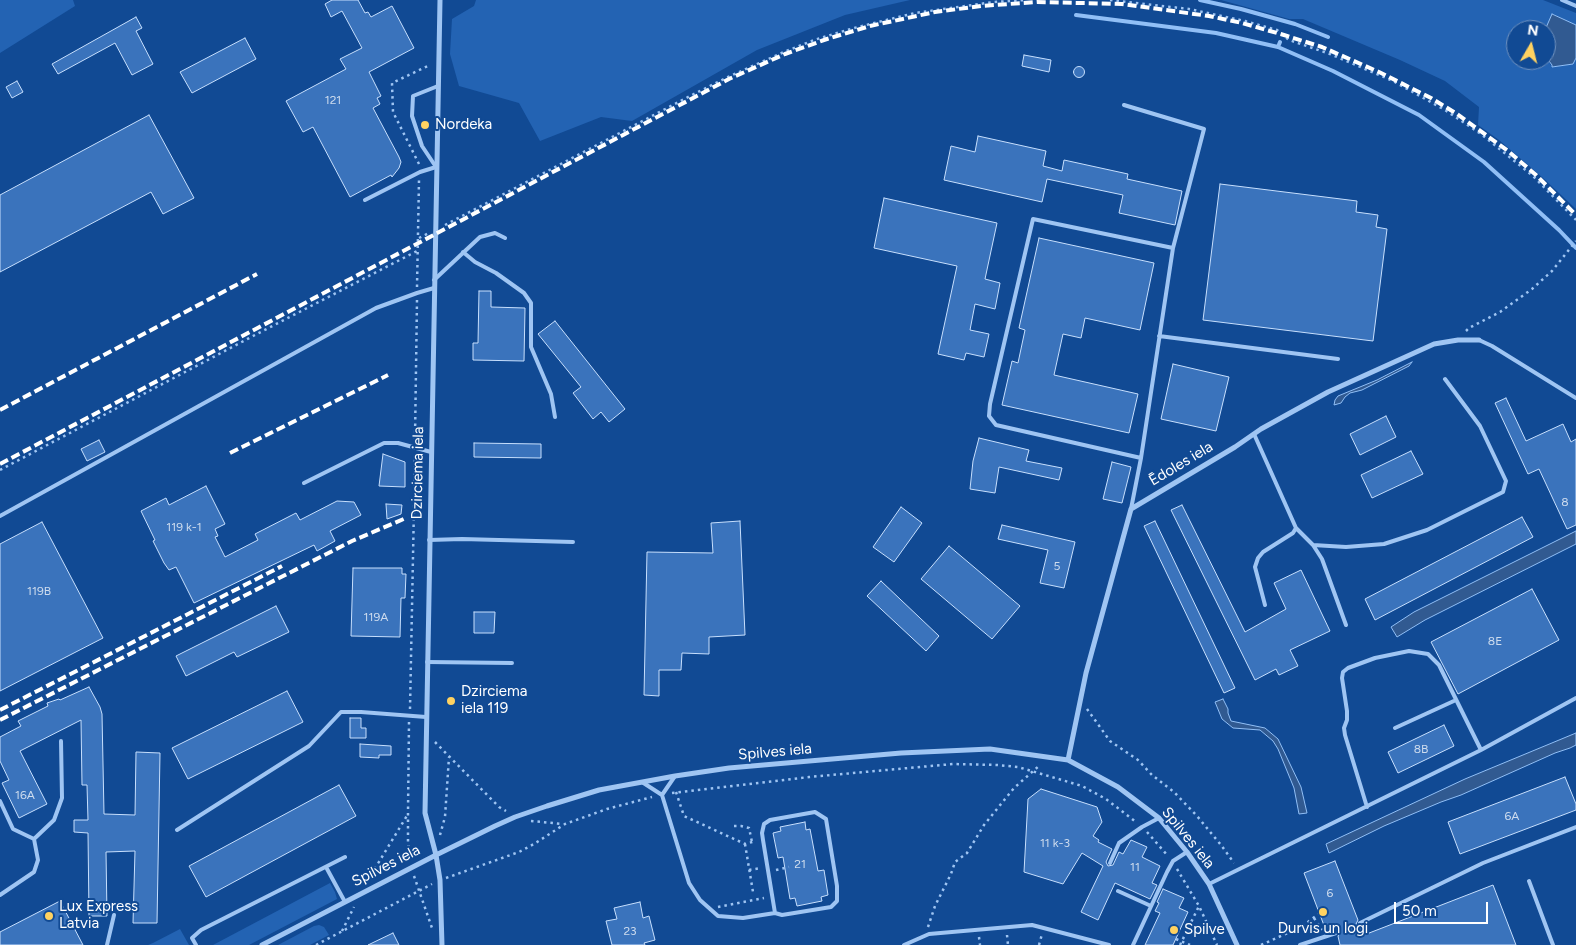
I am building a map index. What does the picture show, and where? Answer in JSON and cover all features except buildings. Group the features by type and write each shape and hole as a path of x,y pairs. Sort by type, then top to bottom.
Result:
{"street":[{"name":"Dzirciema iela","path":"440,0 430,452 425,813 436,855 440,880 442,944"},
{"name":"Ēdoles iela","path":"1131,508 1328,392 1434,344 1458,340 1479,340"},
{"path":"1068,760 1086,673 1131,508"},
{"name":"Spilves iela","path":"262,945 436,855 515,817 599,790 729,768 911,752 990,749 1068,760 1118,787 1159,818 1187,852 1209,884 1237,945"}],"lane":[{"path":"1562,0 1576,6"},
{"path":"366,200 420,172 436,167 422,146 412,116 413,96 438,86"},
{"path":"1124,105 1204,129 1173,248 1141,458 1131,508"},
{"path":"1141,458 996,426 989,416 990,404 1033,219 1173,248"},
{"path":"434,280 480,237 495,233 505,238"},
{"path":"463,252 475,262 496,273 524,293 531,303 531,346 550,394 555,417"},
{"path":"0,516 376,308 417,292 434,288"},
{"path":"1159,336 1338,359"},
{"path":"1479,340 1492,346 1576,398"},
{"path":"1313,544 1346,547 1384,544 1427,530 1503,492 1506,481 1480,426 1445,379"},
{"path":"1254,434 1296,528 1313,544 1322,559 1346,626"},
{"path":"304,483 384,443 398,443 430,452"},
{"path":"1265,605 1255,566 1258,558 1263,552 1293,533 1296,528"},
{"path":"429,540 573,542"},
{"path":"1367,807 1344,728 1347,720 1347,711 1342,678 1343,672 1348,668 1375,658 1409,651 1428,654 1438,665 1481,750"},
{"path":"427,662 512,663"},
{"path":"1209,884 1481,750 1576,698"},
{"path":"1395,728 1456,700"},
{"path":"177,830 309,746 341,712 426,717"},
{"path":"34,839 54,820 62,798 61,741"},
{"path":"662,795 675,776"},
{"path":"642,782 662,795 689,883 700,900 718,916 743,918 775,913 782,915 831,907 837,901 837,886 826,819 815,812 770,820 764,824 762,833 775,913"},
{"path":"0,801 13,829 34,839"},
{"path":"1110,863 1119,843 1159,818"},
{"path":"1360,924 1483,863 1576,827"},
{"path":"0,894 34,872 38,860 34,839"},
{"path":"1133,945 1173,862 1187,852"},
{"path":"196,945 192,938 201,930 345,857"},
{"path":"326,867 345,902"},
{"path":"1529,881 1554,945"},
{"path":"1118,891 1151,906"},
{"path":"107,945 114,916"},
{"path":"904,945 929,934 1032,925 1109,945"},
{"path":"1300,945 1336,933"},
{"path":"1315,939 1319,945"}],"path":[{"path":"419,238 698,92 751,66 814,40 915,13 994,2 1026,0"},
{"path":"1110,0 1189,9 1277,30 1289,40 1330,54 1393,81 1445,110 1481,134 1533,176 1576,220"},
{"path":"438,60 392,83 393,112 419,165 420,172 408,842 411,868 434,933 442,944"},
{"path":"1458,340 1469,328 1500,312 1532,289 1552,271 1576,242"},
{"path":"0,470 418,250"},
{"path":"1081,700 1110,741 1138,760 1152,775 1174,792 1222,845 1239,870"},
{"path":"426,733 499,807 515,817 526,821 565,824"},
{"path":"440,836 445,817 449,757"},
{"path":"928,927 935,906 955,862 967,853 984,825 1014,788 1047,757"},
{"path":"316,945 440,880 519,852 565,824 616,806 676,792 809,777 953,764 1018,767 1082,786 1106,799 1158,842 1173,862 1199,906 1217,945"},
{"path":"676,792 684,816 745,844 763,840"},
{"path":"341,932 361,893 408,813"},
{"path":"734,826 748,828 752,842"},
{"path":"745,844 753,892"},
{"path":"768,871 789,867"},
{"path":"709,908 772,896"},
{"path":"1180,945 1199,906"},
{"path":"1261,945 1301,927 1320,913"},
{"path":"1314,918 1320,924 1325,936"},
{"path":"1176,939 1190,945"}],"shaded area":[{"path":"0,0 73,0 75,6 0,53"},
{"path":"476,0 910,0 845,15 757,50 632,121 601,117 540,141 519,103 459,86 450,54 452,19 474,6"},
{"path":"1221,0 1543,0 1576,13 1576,25 1553,14 1550,20 1506,20 1506,70 1556,70 1556,66 1573,64 1576,58 1576,209 1499,140 1478,125 1479,107 1445,81 1303,19 1289,19"},
{"path":"1552,14 1576,25 1576,58 1573,64 1556,66 1556,20 1549,20"},
{"path":"1412,362 1409,366 1362,390 1350,393 1341,403 1334,405 1338,396 1377,380"},
{"path":"1576,531 1576,544 1425,620 1397,637 1391,627 1414,612"},
{"path":"1223,699 1231,721 1265,728 1278,739 1301,787 1307,813 1299,814 1294,788 1273,741 1260,730 1233,728 1222,719 1215,702"},
{"path":"1576,733 1576,745 1570,748 1384,826 1329,853 1326,844 1465,779"},
{"path":"330,883 337,899 249,945 213,945"},
{"path":"314,926 324,927 329,935 310,945 278,945"},
{"path":"180,929 189,945 148,945 153,943"}],"waterway":[{"path":"1200,0 1295,24 1328,37"},
{"path":"1076,15 1216,33 1278,47 1280,42"},
{"path":"1278,47 1333,71 1419,115 1484,162 1559,230 1576,248"}],"railway":[{"path":"0,464 729,79 785,54 827,39 870,26 935,12 1037,2 1122,4 1209,16 1242,23 1322,47 1379,72 1431,98 1457,114 1508,151 1536,175 1576,215"},
{"path":"0,410 257,274"},
{"path":"230,453 388,375"},
{"path":"0,720 352,541 406,518"},
{"path":"0,710 282,566"}],"place":[{"name":"Nordeka","path":"425,125"},
{"name":"Dzirciema iela 119","path":"451,701"},
{"name":"Durvis un logi","path":"1323,912"},
{"name":"Lux Express Latvia","path":"49,916"},
{"name":"Spilve","path":"1174,930"}]}
